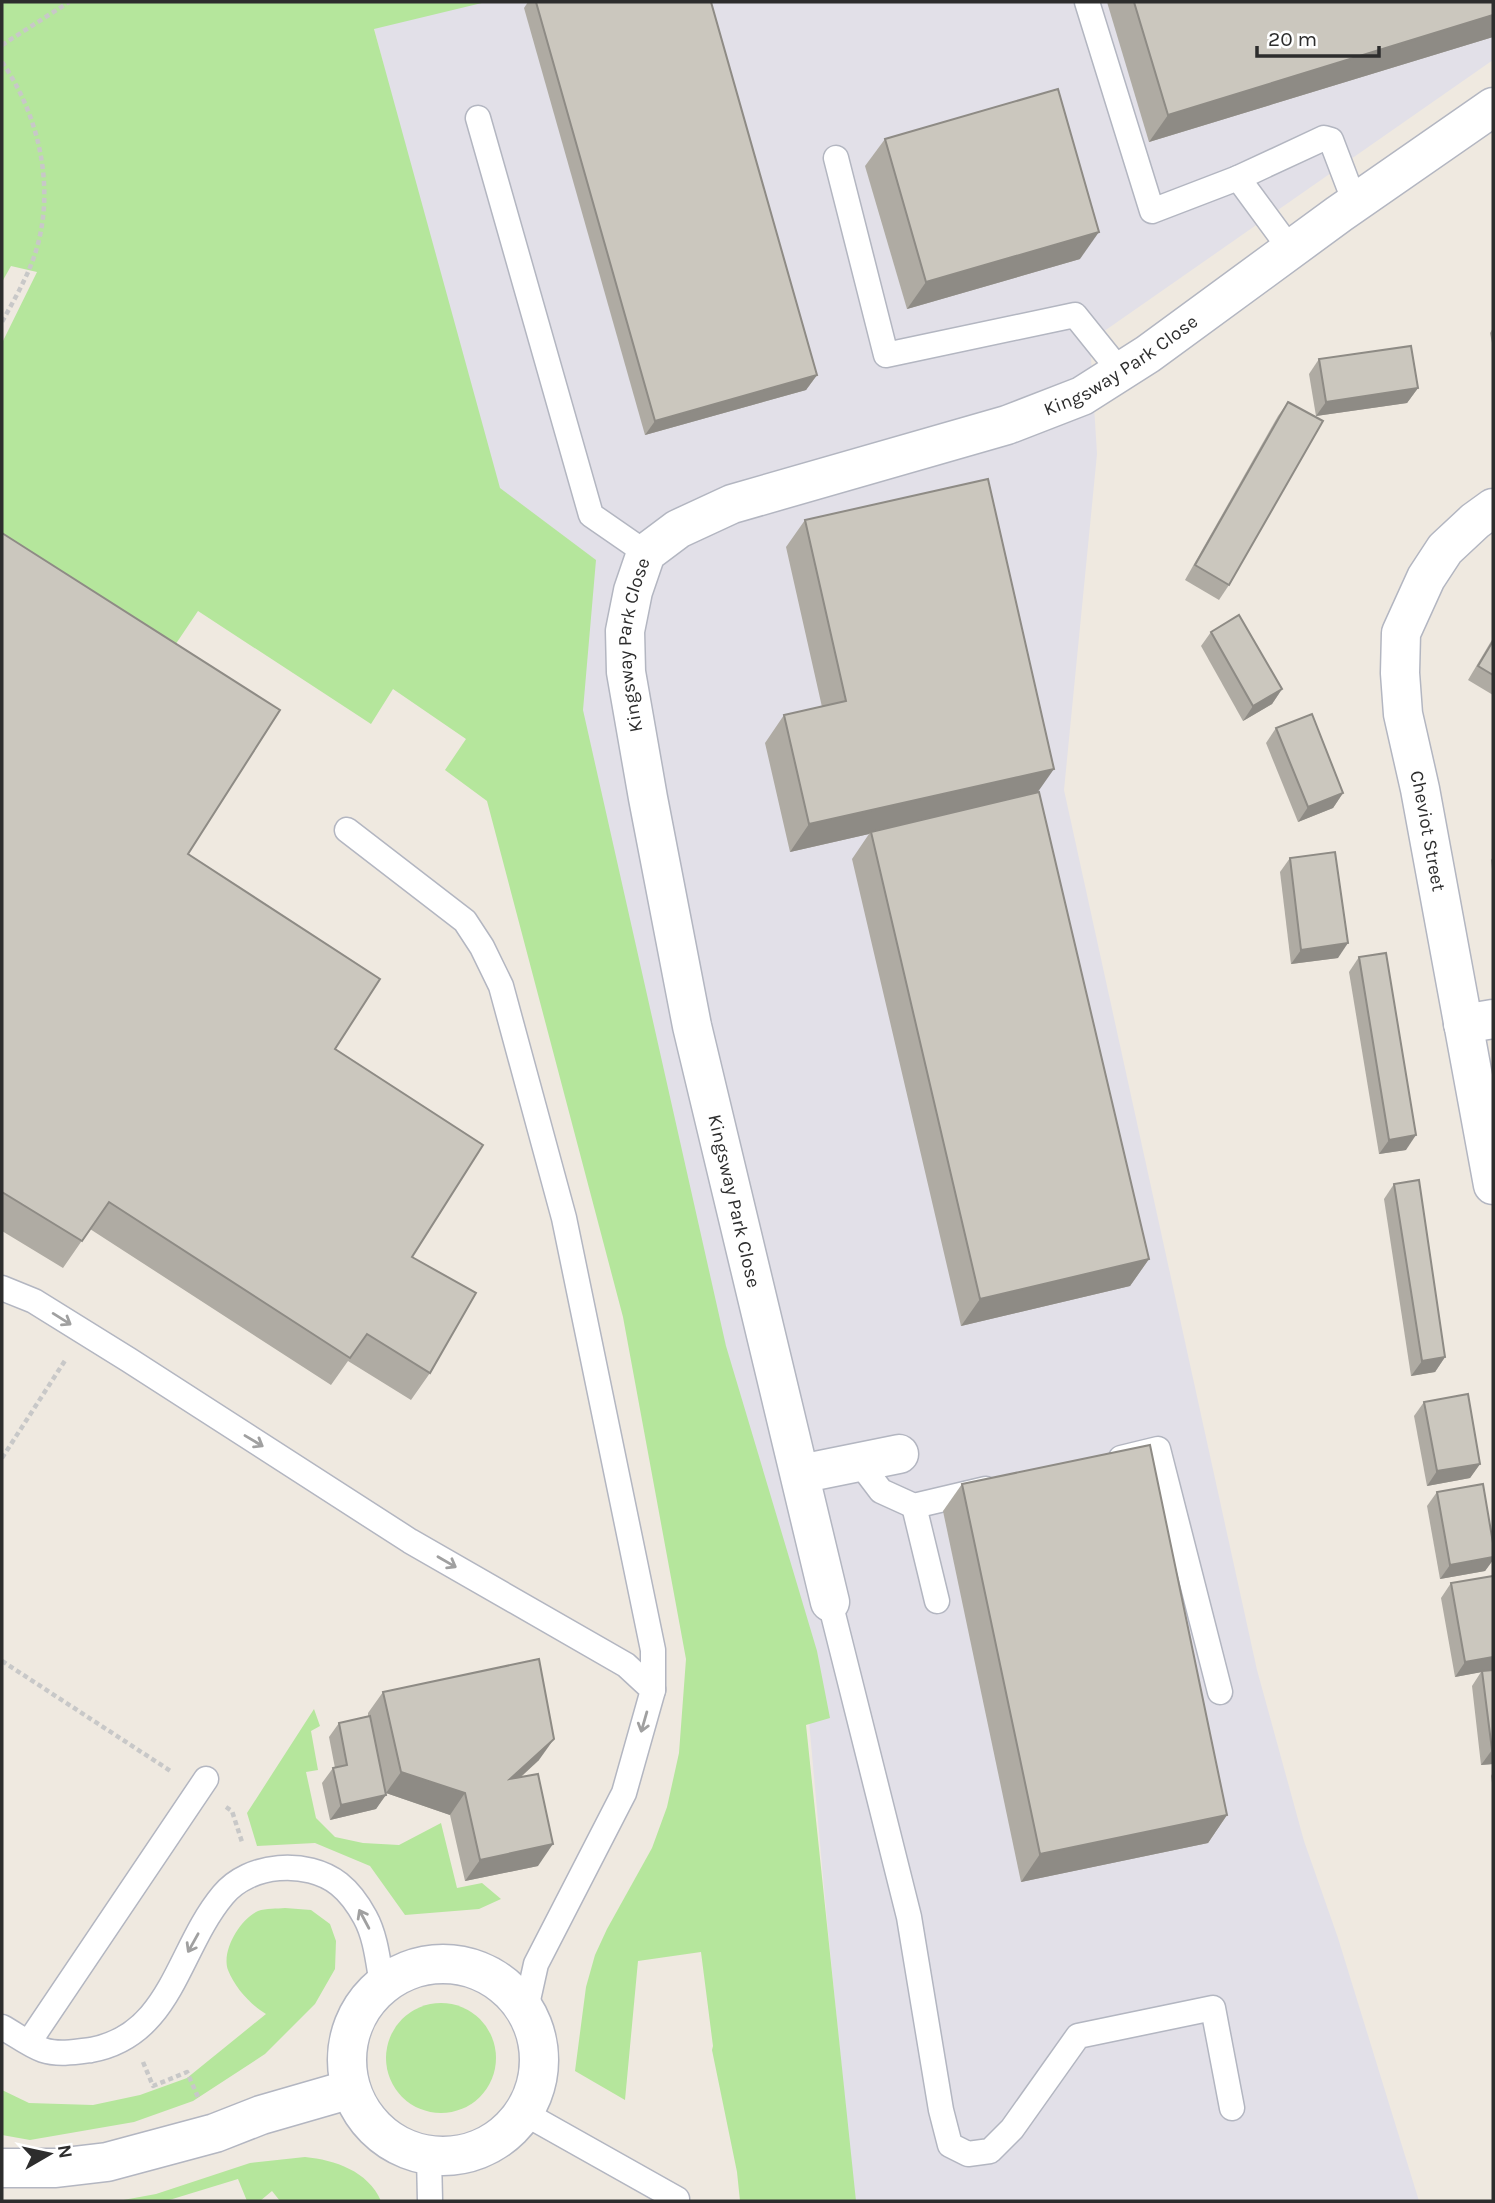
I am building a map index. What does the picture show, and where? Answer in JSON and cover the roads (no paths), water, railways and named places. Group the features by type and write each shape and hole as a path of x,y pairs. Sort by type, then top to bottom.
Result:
{"street":[{"name":"Kingsway Park Close","path":"830,1602 692,1026 628,684 625,631 633,591 646,553 678,529 732,504 1007,425 1082,396 1493,107"},
{"name":"Cheviot Street","path":"1493,508 1475,520 1445,549 1415,600 1401,633 1400,673 1403,714 1478,1021 1493,1185"},
{"path":"800,1475 899,1454"},
{"path":"448,1963 471,1967 493,1976 511,1991 526,2009 535,2029 539,2072 534,2093 524,2113 499,2139 483,2148 448,2156 429,2155 408,2150 389,2140 359,2108 351,2088 346,2060 351,2031 363,2006 382,1984 402,1972 424,1964 448,1963"},
{"path":"2,2168 82,2166 129,2157 215,2133 261,2115 351,2088"}],"lane":[{"path":"1087,2 1152,211 1238,178 1324,138 1331,140 1356,203"},
{"path":"478,118 591,514 646,553"},
{"path":"836,158 886,355 1075,315 1120,371"},
{"path":"1238,178 1291,250"},
{"path":"347,830 465,921 482,947 501,986 565,1218 653,1650 653,1690 624,1793 536,1964 526,2009"},
{"path":"2,1288 34,1301 410,1541 626,1665 653,1690"},
{"path":"1103,1462 1158,1449 1220,1692"},
{"path":"859,1462 881,1491 914,1506 1009,1484"},
{"path":"914,1506 937,1601"},
{"path":"830,1602 909,1917 941,2110 950,2145 968,2154 990,2151 1012,2129 1077,2036 1213,2008 1232,2109"},
{"path":"29,2042 202,1784"},
{"path":"2,2027 43,2050 78,2052 118,2043 132,2035 152,2016 204,1923 223,1895 236,1882 251,1873 266,1869 304,1870 323,1875 339,1884 365,1917 374,1938 382,1984"},
{"path":"524,2113 677,2199"},
{"path":"429,2155 430,2201"}]}
